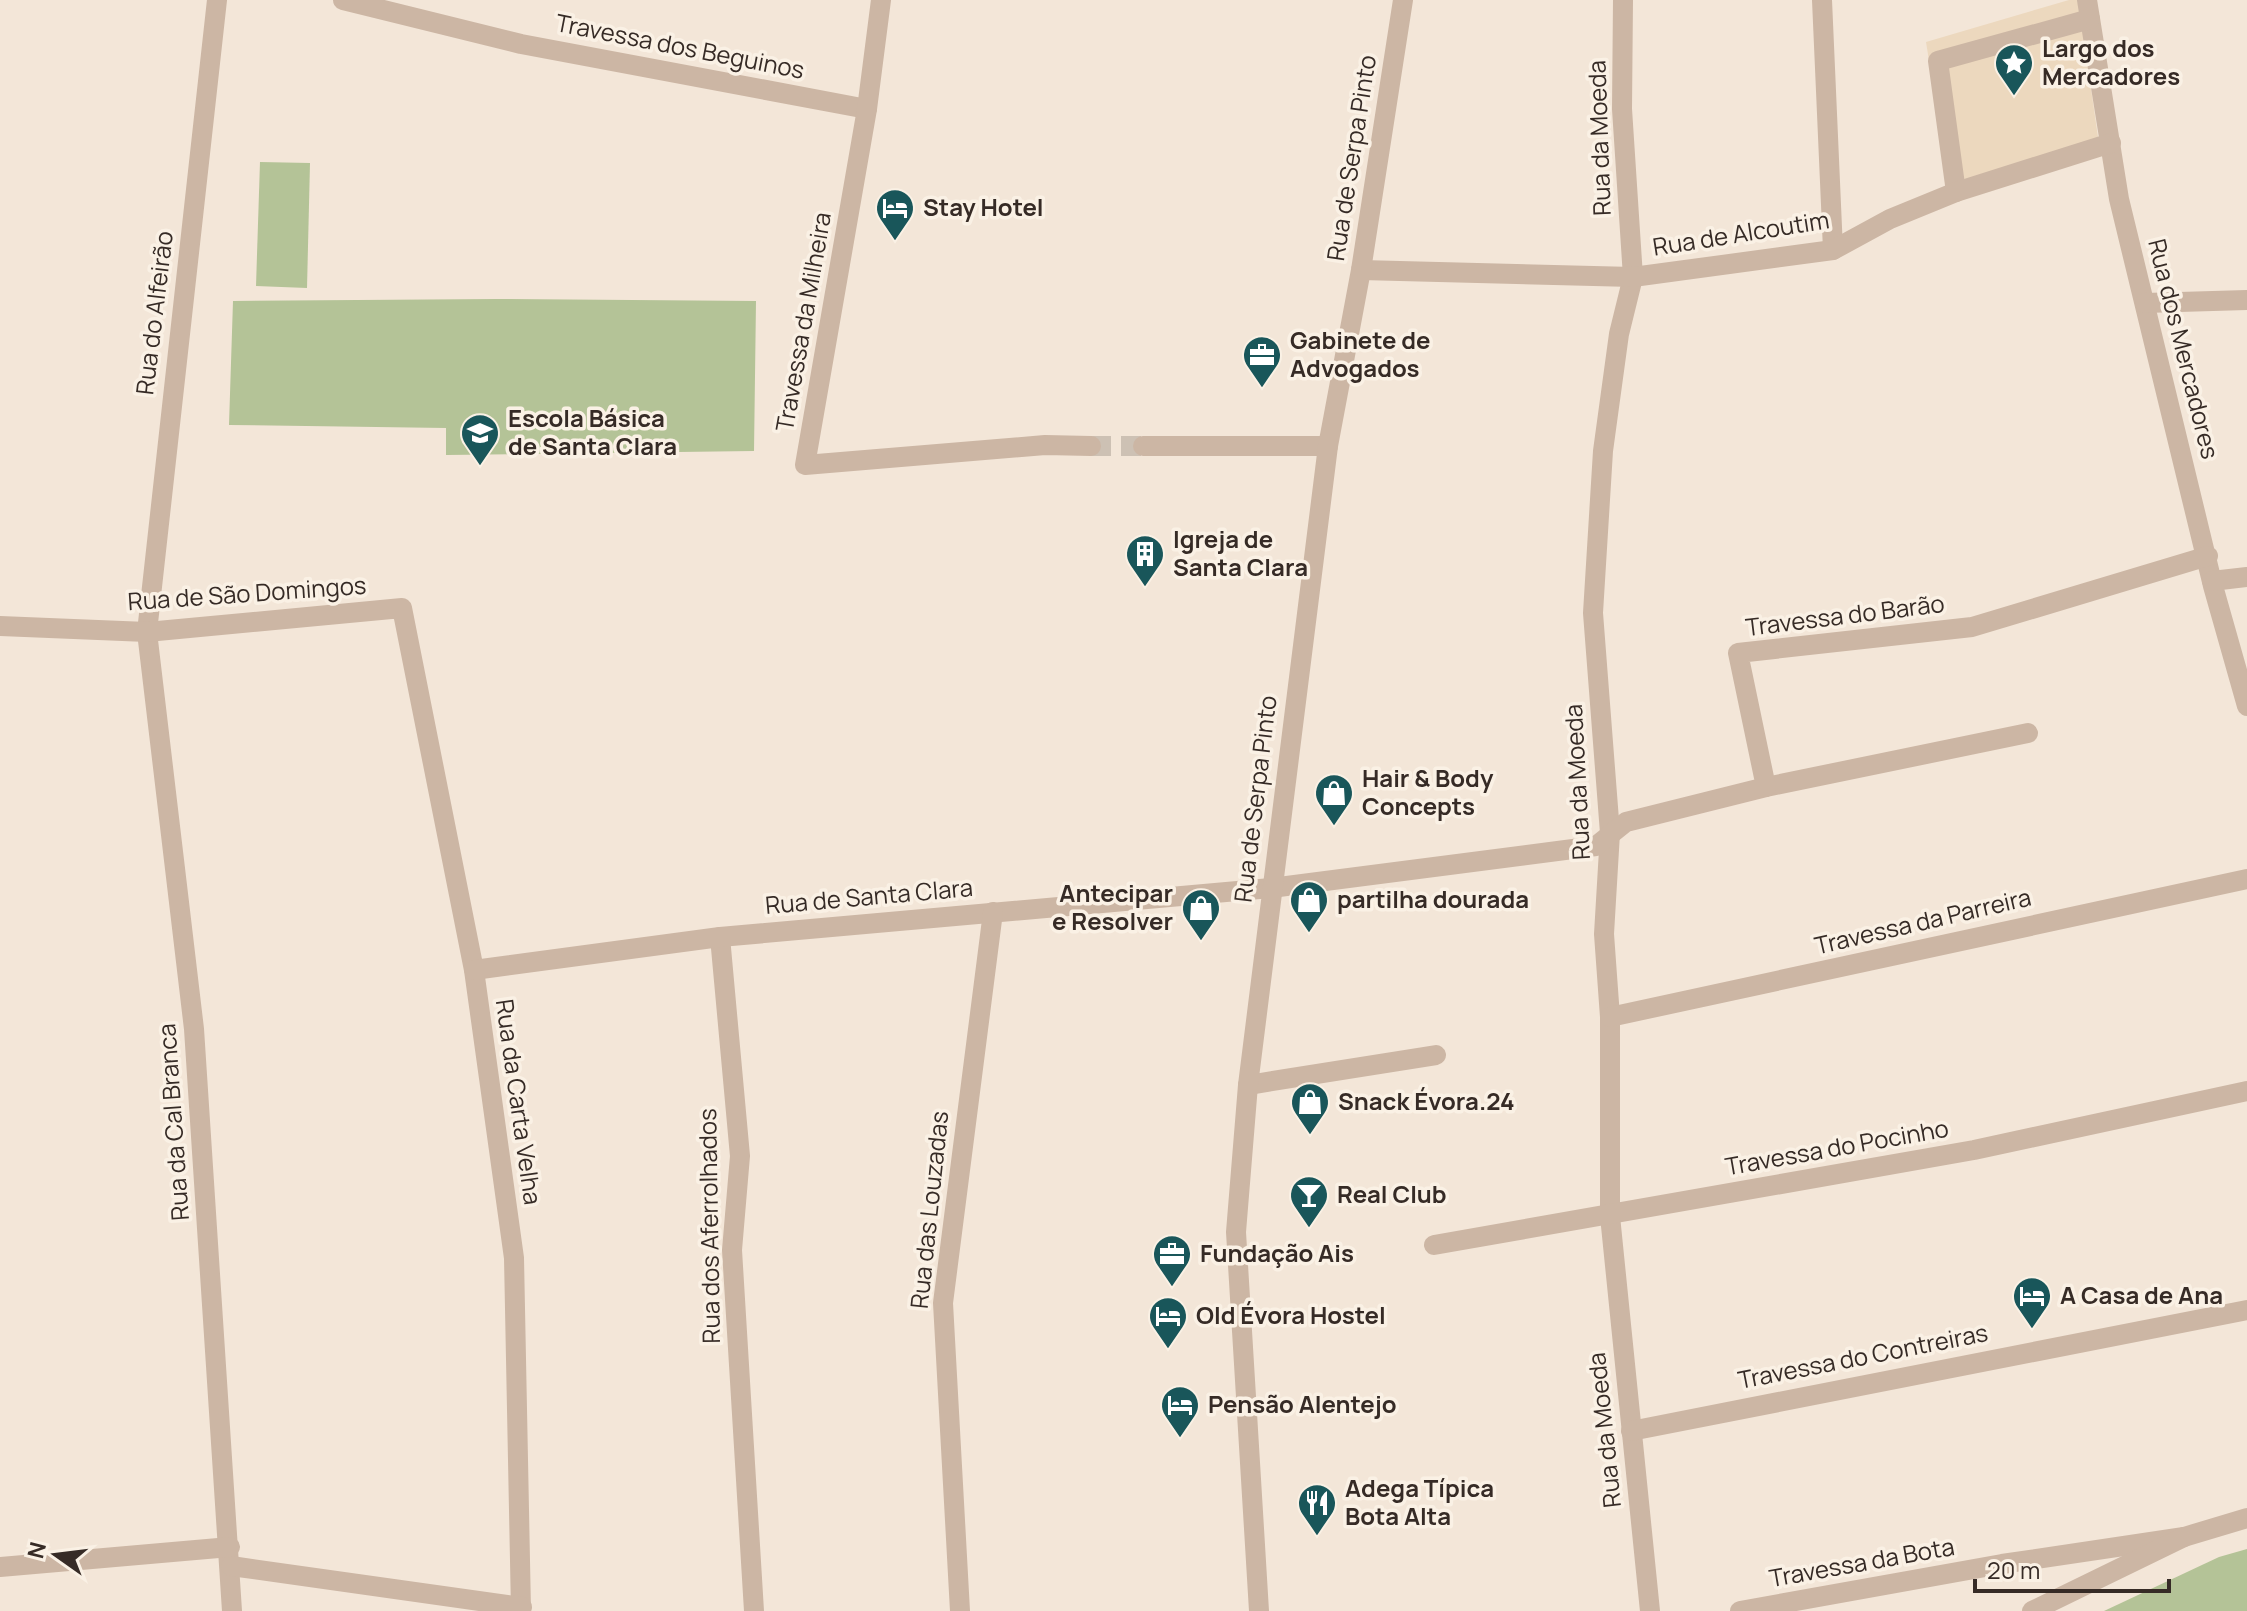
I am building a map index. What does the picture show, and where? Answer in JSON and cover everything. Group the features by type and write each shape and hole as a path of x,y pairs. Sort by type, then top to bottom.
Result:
{"street":[{"name":"Rua do Alfeirão","path":"147,632 217,0"},
{"name":"Travessa dos Beguinos","path":"343,0 521,44 867,109"},
{"name":"Travessa da Milheira","path":"881,0 867,109 805,465 1045,445 1091,446"},
{"name":"Rua de Serpa Pinto","path":"1259,1611 1236,1232 1248,1085 1328,446 1361,270 1403,0"},
{"name":"Rua da Moeda","path":"1623,0 1622,109 1633,277 1619,334 1603,451 1593,613 1610,833 1604,934 1610,1017 1610,1216 1646,1610"},
{"path":"1822,0 1833,250"},
{"path":"1956,192 1938,61 2088,10"},
{"name":"Rua dos Mercadores","path":"2088,10 2119,199 2212,581 2247,706"},
{"name":"Rua de Alcoutim","path":"1361,270 1633,277 1833,250 1890,219 1956,192 2111,143"},
{"path":"2145,303 2247,300"},
{"path":"1143,446 1328,446"},
{"name":"Travessa do Barão","path":"1766,787 1738,653 1972,627 2208,556"},
{"path":"2212,581 2247,577"},
{"name":"Rua de São Domingos","path":"0,626 147,632 402,608"},
{"name":"Rua da Carta Velha","path":"402,608 474,970 514,1258 521,1609"},
{"name":"Rua da Cal Branca","path":"147,632 194,1029 232,1611"},
{"path":"1271,888 1596,846 1626,822 1766,787 2028,733"},
{"name":"Travessa da Parreira","path":"1610,1017 2247,879"},
{"name":"Rua de Santa Clara","path":"474,970 720,937 1271,888"},
{"name":"Rua das Louzadas","path":"960,1611 943,1303 993,912"},
{"name":"Rua dos Aferrolhados","path":"720,937 740,1156 732,1250 754,1611"},
{"path":"1248,1085 1436,1055"},
{"name":"Travessa do Pocinho","path":"1434,1245 1974,1150 2247,1091"},
{"name":"Travessa do Contreiras","path":"1631,1431 2247,1310"},
{"path":"2032,1611 2184,1537 2247,1518"},
{"name":"Travessa da Bota","path":"1740,1611 2002,1564 2184,1537"},
{"path":"0,1567 230,1556 521,1609"}],"green space":[{"path":"260,162 310,163 307,288 256,286"},
{"path":"233,301 756,301 754,451 446,455 446,428 229,425"},
{"path":"2247,1549 2247,1611 2104,1611 2219,1557"}],"shaded area":[{"name":"Largo dos Mercadores","path":"2077,0 2079,6 2100,151 1951,198 1926,42"}],"tunnel":[{"path":"1091,446 1143,446"}],"place":[{"name":"Largo dos Mercadores","path":"2014,97"},
{"name":"Stay Hotel","path":"895,242"},
{"name":"Gabinete de Advogados","path":"1262,389"},
{"name":"Escola Básica de Santa Clara","path":"480,467"},
{"name":"Igreja de Santa Clara","path":"1145,588"},
{"name":"Hair & Body Concepts","path":"1334,827"},
{"name":"partilha dourada","path":"1309,934"},
{"name":"Antecipar e Resolver","path":"1201,942"},
{"name":"Snack Évora.24","path":"1310,1136"},
{"name":"Real Club","path":"1309,1229"},
{"name":"Fundação Ais","path":"1172,1288"},
{"name":"A Casa de Ana","path":"2032,1330"},
{"name":"Old Évora Hostel","path":"1168,1350"},
{"name":"Pensão Alentejo","path":"1180,1439"},
{"name":"Adega Típica Bota Alta","path":"1317,1537"}]}
